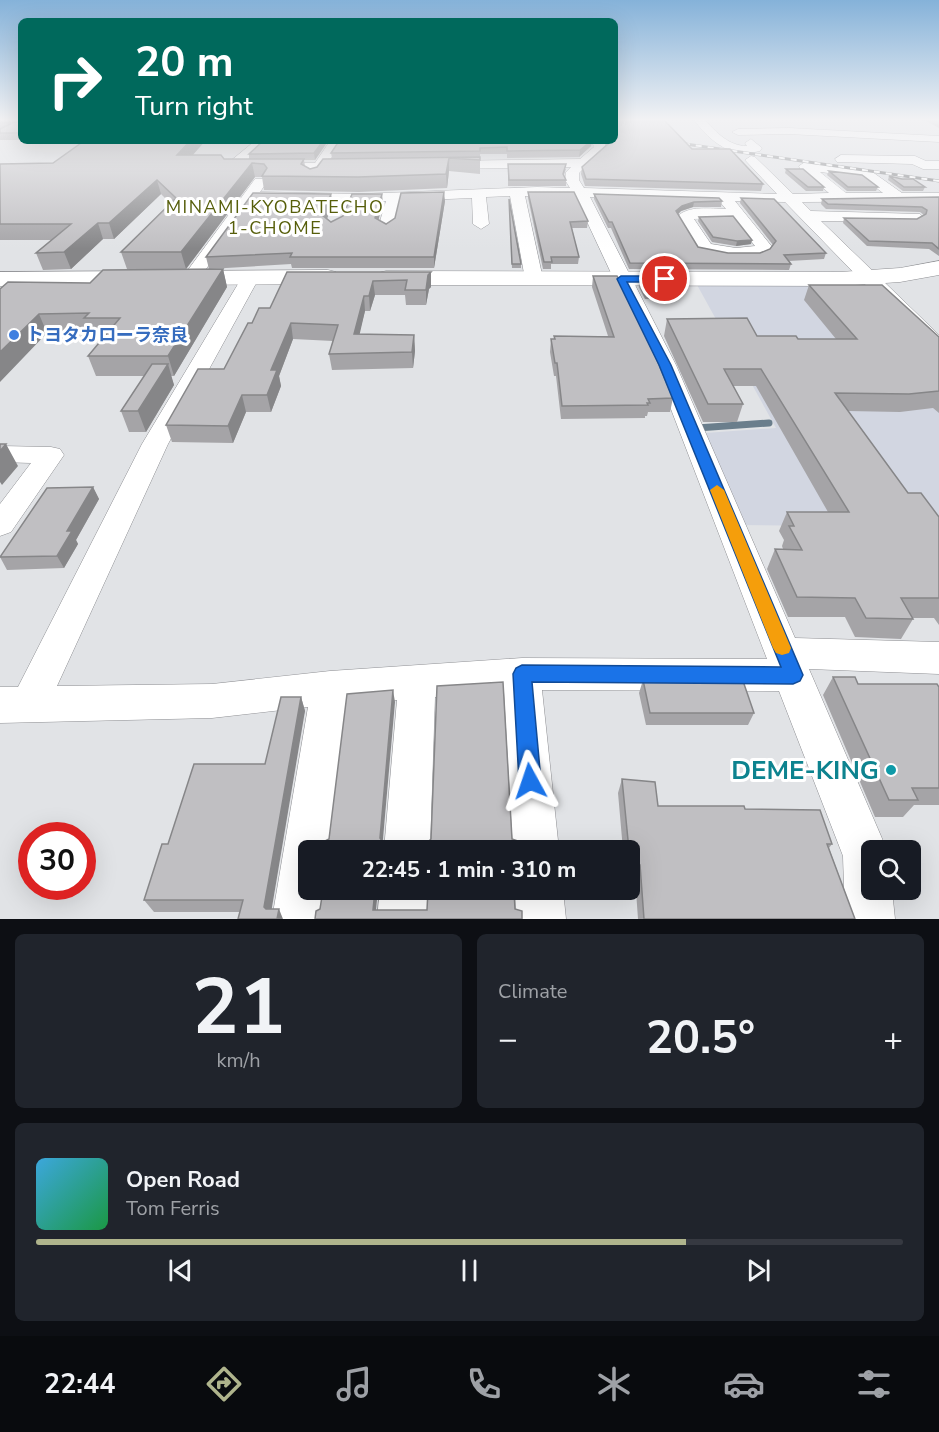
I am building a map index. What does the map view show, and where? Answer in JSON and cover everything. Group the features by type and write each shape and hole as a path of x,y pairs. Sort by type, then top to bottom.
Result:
{"main road":[{"path":"0,279 868,278 939,268"}],"street":[{"path":"237,163 232,167 318,167 353,163"},
{"path":"299,198 321,163"},
{"path":"434,165 454,163"},
{"path":"582,163 573,172 572,180 585,200 621,279 665,365 866,856 870,919"},
{"path":"742,163 782,198 808,216 937,344"},
{"path":"753,163 782,198"},
{"path":"769,163 807,198"},
{"path":"920,163 939,165"},
{"path":"843,198 805,166 866,174 898,197"},
{"path":"191,278 271,167"},
{"path":"249,196 345,198 578,191 782,198 939,197"},
{"path":"518,192 534,279"},
{"path":"479,194 482,224"},
{"path":"386,228 394,196"},
{"path":"723,196 738,214"},
{"path":"338,216 345,198"},
{"path":"808,216 915,218"},
{"path":"828,236 854,236"},
{"path":"250,278 155,444 15,704 212,701 330,688 522,674 939,658"},
{"path":"0,454 51,455 3,517"},
{"path":"522,674 535,840"},
{"path":"408,840 417,681"},
{"path":"297,919 330,688"},
{"path":"402,919 403,900"},
{"path":"540,900 541,919"}],"shaded area":[{"path":"867,281 939,355 939,551 830,526 741,525 705,433 776,428 696,283"}],"building":[{"path":"53,163 302,163 310,169 317,167 320,163 448,163 446,174 358,177 262,176 267,168 264,164 252,163 181,252 121,252 176,198 157,180 109,223 98,223 64,252 36,253 71,224 0,224 0,164"},
{"path":"587,163 743,163 763,184 586,179 582,167"},
{"path":"508,164 566,164 563,174 566,180 509,180"},
{"path":"786,169 803,169 824,187 808,187"},
{"path":"829,171 862,175 878,187 848,187"},
{"path":"889,176 913,179 925,187 904,187"},
{"path":"444,192 434,257 290,257 292,253 206,257 253,193 331,194 322,215 331,222 343,216 352,194 382,194 375,218 386,224 395,218 401,193"},
{"path":"528,192 574,192 588,221 570,222 579,257 551,257 552,262 544,262"},
{"path":"594,194 719,198 722,201 694,202 676,211 698,247 728,253 760,253 770,249 776,241 741,198 774,199 826,253 784,255 791,264 630,263 612,222 609,222"},
{"path":"939,197 939,249 932,243 869,241 844,218 917,219 926,214 927,210 922,207 828,204 822,199"},
{"path":"509,199 521,264 512,264"},
{"path":"733,216 752,240 737,241 713,237 699,217"},
{"path":"223,269 168,356 88,356 120,318 84,318 89,313 39,314 0,352 0,289 8,282 90,283 103,270"},
{"path":"287,272 431,272 428,275 426,290 405,290 407,280 373,281 369,296 364,296 354,334 414,335 412,352 329,354 338,325 291,323 271,370 277,370 267,395 242,395 228,426 166,425 198,369 224,369 248,323 252,323 259,308 270,308"},
{"path":"593,276 617,276 673,398 648,399 650,403 647,403 648,405 562,406 557,363 555,363 551,339 555,339 554,336 614,337"},
{"path":"640,282 658,282 664,294 646,294"},
{"path":"809,285 882,285 939,337 939,391 909,394 835,393 908,493 921,493 939,517 939,598 901,598 913,619 866,618 855,598 797,597 775,549 802,550 789,526 794,526 787,512 849,512 761,369 724,369 743,404 708,404 667,319 747,318 757,336 857,339"},
{"path":"152,364 168,364 138,411 121,411"},
{"path":"93,487 67,531 72,531 57,556 0,557 47,488"},
{"name":"DEME-KING","path":"833,677 855,677 858,684 937,684 939,687 939,788 912,788 918,800 889,800"},
{"path":"643,680 743,681 754,713 650,713"},
{"path":"503,682 512,839 515,840 430,840 437,686"},
{"path":"393,690 381,840 327,840 329,839 347,694"},
{"path":"281,697 301,697 264,907 279,909 277,919 238,919 243,900 144,900 162,844 168,844 194,764 265,764"},
{"path":"622,779 655,782 658,806 744,806 745,809 820,810 832,844 827,844 855,919 644,919 640,840 628,840"},
{"path":"321,900 374,900 373,910 427,910 428,900 515,900 515,909 522,911 522,919 315,919 316,911 320,909"}],"waterway":[{"path":"697,428 769,423"}],"railway":[{"path":"815,163 939,181"}],"slow traffic":[{"path":"717,490 782,648"}],"place":[{"name":"トヨタカローラ奈良","path":"14,335"},
{"name":"DEME-KING","path":"891,770"}],"district":[{"name":"MINAMI-KYOBATECHO 1-CHOME","path":"275,217"}],"route":[{"path":"530,781 522,674 793,675 665,365 621,279 665,279"}]}
